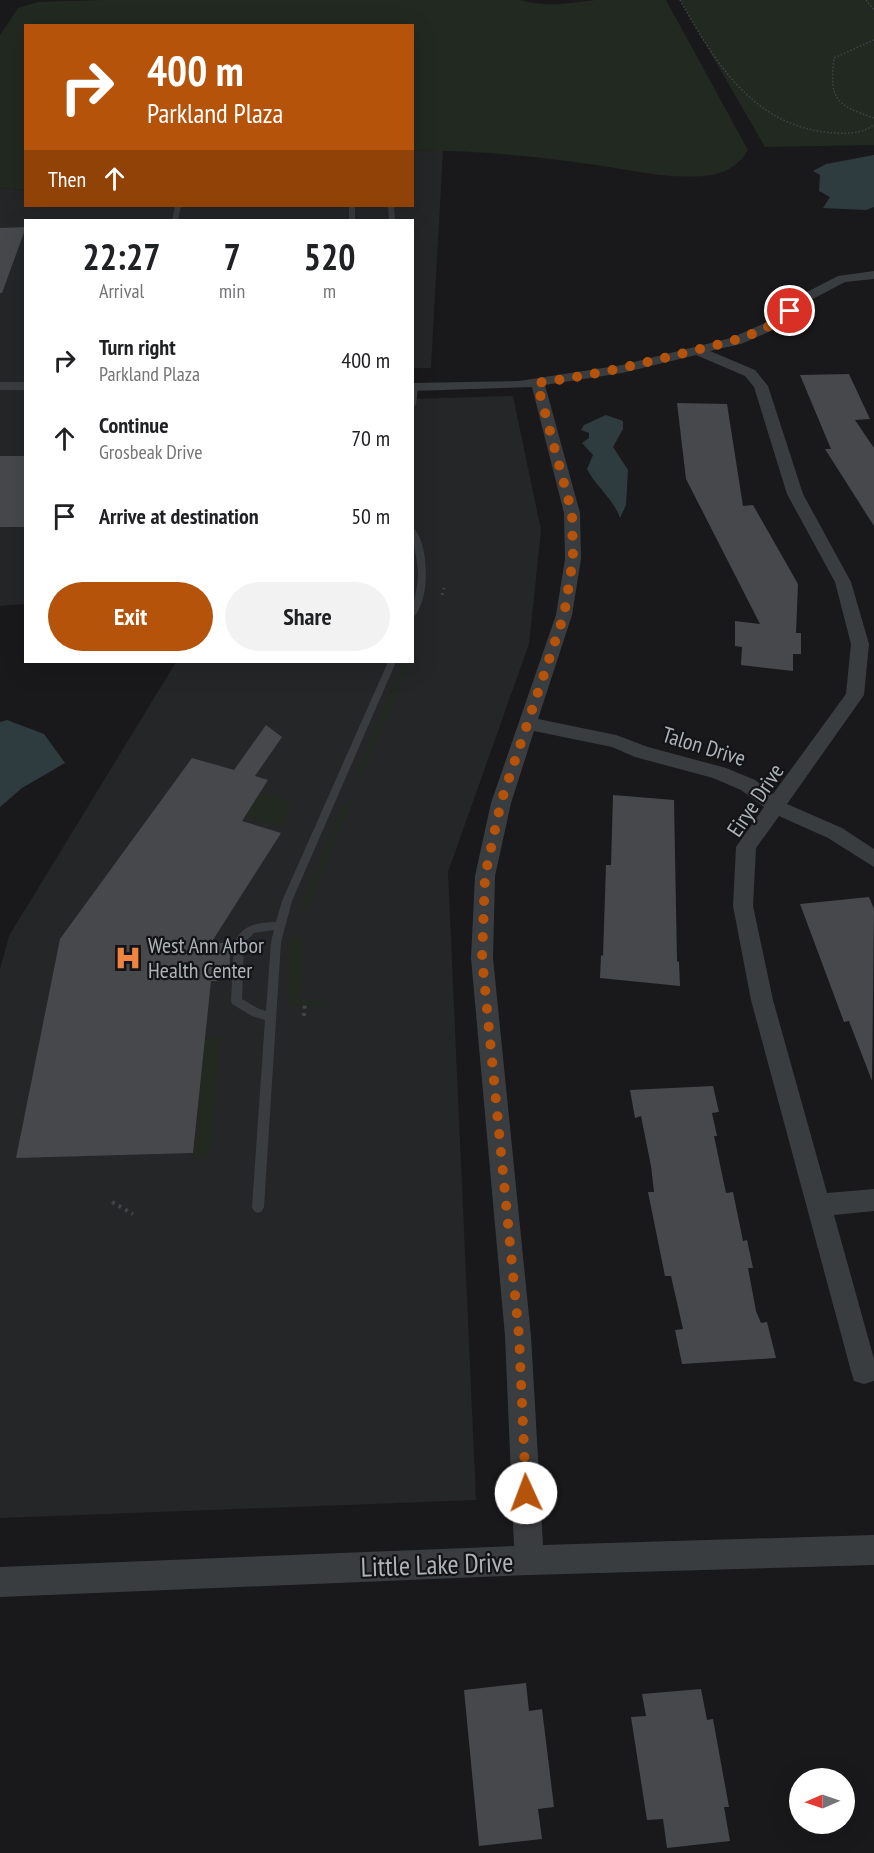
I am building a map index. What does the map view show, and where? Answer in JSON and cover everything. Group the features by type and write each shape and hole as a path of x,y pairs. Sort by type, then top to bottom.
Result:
{"street":[{"path":"414,387 537,383 622,369 736,341 777,323 803,299 842,279 874,275"},
{"name":"Eirye Drive","path":"696,350 750,374 761,386 795,494 843,582 860,644 855,695 777,807 746,847 743,906 762,1000 864,1371"},
{"path":"529,1560 519,1336 482,958 485,876 501,802 564,615 573,559 572,513 537,383"},
{"path":"0,386 24,386"},
{"name":"Talon Drive","path":"526,730 613,754 642,753 718,773 748,785 777,807 835,833 874,859"},
{"path":"819,1205 874,1200"},
{"name":"Little Lake Drive","path":"0,1582 529,1560 874,1550"}],"lane":[{"path":"414,536 424,569 421,595 414,611"},
{"path":"258,1207 279,926 286,901 392,663"},
{"path":"271,1017 250,1010 236,1001 239,943 242,937 252,930 279,926"}],"path":[{"path":"680,0 735,86 767,115 822,133 844,133 869,129 874,125"},
{"path":"866,0 874,10"},
{"path":"874,40 834,58 830,87 837,102 845,108 874,118"},
{"path":"442,595 444,588"},
{"path":"304,1016 305,1001"},
{"path":"112,1202 134,1214"}],"shaded area":[{"path":"520,0 548,4 595,0 666,0 748,150 738,163 729,169 718,174 696,176 663,175 518,155 414,151 414,24 24,24 24,190 0,188 0,35 18,8 38,2"},
{"path":"680,0 874,0 874,145 765,147"},
{"path":"443,150 431,368 414,368 414,219 24,219 24,604 0,606 0,188 24,190 24,207 414,207 414,151"},
{"path":"874,155 874,207 866,210 823,208 830,197 819,191 820,175 813,171 826,164"},
{"path":"513,396 541,530 529,644 448,872 476,1500 0,1518 0,969 9,936 175,663 414,663 414,399"},
{"path":"606,415 623,421 623,429 613,447 628,470 626,505 620,518 613,504 587,469 593,455 582,443 589,438 589,433 581,430 584,425"},
{"path":"404,663 410,663 360,779 357,772"},
{"path":"7,720 44,734 65,763 22,788 0,807 0,722"},
{"path":"252,790 280,797 291,805 282,827 237,813"},
{"path":"352,800 307,907 300,909 344,804"},
{"path":"302,936 300,1002 329,1001 329,1006 288,1005 290,940"},
{"path":"221,1037 209,1158 193,1159 205,1038"}],"building":[{"path":"24,227 2,293 0,293 0,228"},
{"path":"849,374 870,419 855,420 874,448 874,526 825,449 831,449 800,375"},
{"path":"677,403 727,404 743,506 753,505 798,584 796,633 801,633 801,654 793,654 793,671 741,665 742,647 735,646 735,621 760,624 686,479"},
{"path":"0,456 24,456 24,527 0,527"},
{"name":"West Ann Arbor Health Center","path":"266,725 282,737 255,776 268,780 242,821 281,833 211,943 231,943 229,975 218,975 217,981 211,981 193,1153 16,1158 60,939 192,758 234,770"},
{"path":"613,795 674,800 677,961 679,962 680,986 600,978 601,955 603,956 606,865 611,865"},
{"path":"869,897 874,909 872,1081 849,1021 844,1022 800,904"},
{"path":"713,1086 719,1112 712,1113 717,1136 714,1136 726,1193 733,1192 743,1241 747,1240 753,1268 748,1268 756,1311 761,1323 767,1322 776,1358 682,1364 675,1330 683,1329 671,1276 665,1276 648,1192 654,1192 651,1166 641,1116 635,1118 630,1090"},
{"path":"526,1683 529,1711 542,1709 554,1807 538,1809 542,1839 479,1846 464,1690"},
{"path":"701,1689 707,1720 713,1719 729,1807 724,1807 730,1841 667,1848 663,1819 647,1820 631,1717 646,1716 642,1694"}],"place":[{"name":"West Ann Arbor Health Center","path":"128,958"}],"route":[{"path":"526,1493 519,1336 482,958 485,876 501,802 564,615 573,559 572,513 537,383 595,375 736,341 777,323 790,311"}]}
